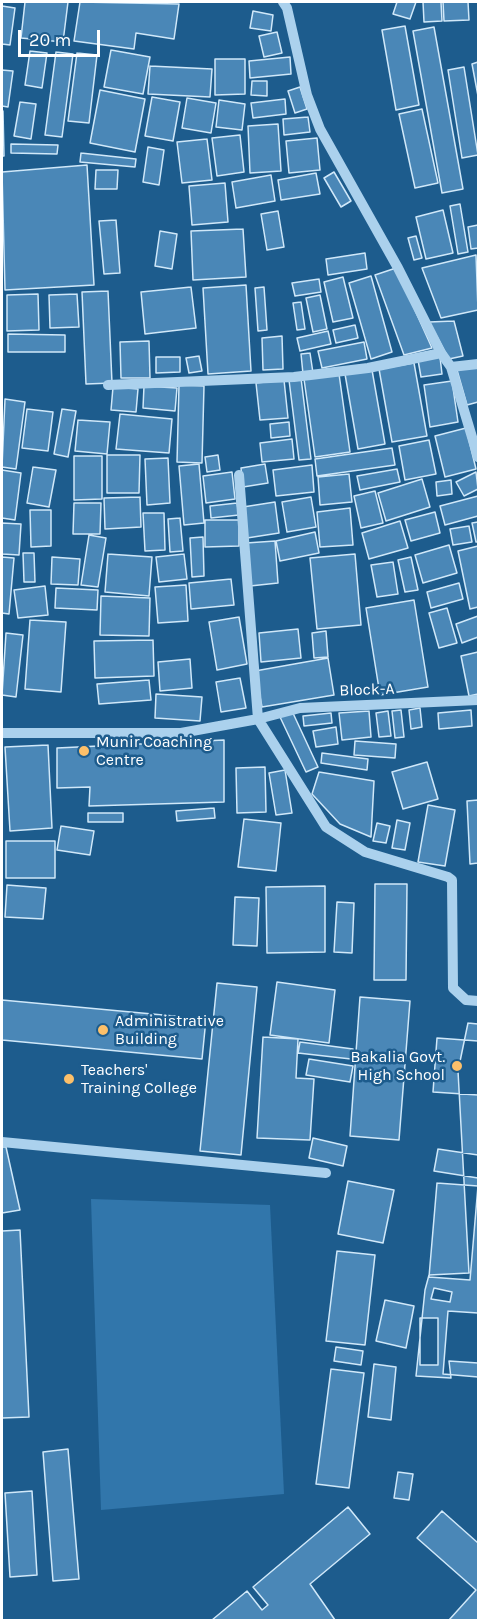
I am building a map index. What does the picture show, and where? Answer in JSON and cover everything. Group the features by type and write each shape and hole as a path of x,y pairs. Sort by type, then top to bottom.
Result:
{"street":[{"path":"283,2 287,8 307,95 320,129 398,268 441,353 451,367 478,457"},
{"path":"108,385 294,377 368,368 441,353"},
{"path":"451,367 478,364"},
{"path":"239,476 258,719 326,827 365,852 440,874 452,880 453,988 466,1000 478,1001"},
{"name":"Block-A","path":"2,733 181,733 258,719 300,708 478,700"},
{"path":"2,1142 326,1173"}],"shaded area":[{"path":"91,1199 270,1205 284,1494 101,1510"}],"building":[{"path":"25,2 68,2 63,42 21,38"},
{"path":"80,2 179,4 174,39 136,33 134,49 74,41"},
{"path":"397,2 416,2 410,19 393,14"},
{"path":"423,2 441,2 442,21 424,22"},
{"path":"443,2 468,2 469,20 444,21"},
{"path":"2,6 15,8 10,45 2,44"},
{"path":"253,11 273,15 271,31 250,28"},
{"path":"405,26 419,105 396,110 382,30"},
{"path":"434,27 463,189 442,193 413,31"},
{"path":"277,32 282,53 264,57 259,36"},
{"path":"111,50 150,57 143,94 104,87"},
{"path":"30,51 47,53 42,88 25,85"},
{"path":"56,52 73,54 62,137 45,135"},
{"path":"77,53 97,55 89,123 68,121"},
{"path":"290,57 291,74 250,78 249,61"},
{"path":"215,59 245,59 245,94 215,95"},
{"path":"478,62 478,96 472,64"},
{"path":"150,66 212,69 210,97 148,94"},
{"path":"464,67 478,155 462,158 448,70"},
{"path":"2,70 13,71 8,107 2,106"},
{"path":"252,81 267,81 267,96 251,95"},
{"path":"300,87 307,109 295,113 288,91"},
{"path":"100,90 145,99 135,152 90,143"},
{"path":"152,97 180,102 173,141 145,136"},
{"path":"187,98 216,103 211,133 182,128"},
{"path":"285,99 286,114 253,118 251,103"},
{"path":"219,100 245,104 242,130 216,127"},
{"path":"20,102 36,104 31,139 14,136"},
{"path":"422,109 438,183 415,188 399,114"},
{"path":"3,111 4,156 2,156"},
{"path":"308,117 310,132 284,135 283,119"},
{"path":"278,124 281,171 250,173 248,126"},
{"path":"240,135 244,172 217,176 212,138"},
{"path":"317,138 320,170 289,173 286,141"},
{"path":"207,139 212,180 182,183 177,142"},
{"path":"11,144 58,145 57,154 11,153"},
{"path":"148,147 164,150 159,185 143,182"},
{"path":"81,153 136,159 135,167 80,162"},
{"path":"87,165 94,285 5,290 2,172"},
{"path":"96,170 118,170 117,189 95,189"},
{"path":"334,172 351,201 341,207 324,178"},
{"path":"316,173 320,194 281,200 278,180"},
{"path":"271,175 275,201 236,208 232,182"},
{"path":"225,183 228,222 192,225 189,186"},
{"path":"460,204 468,252 458,254 450,206"},
{"path":"443,210 453,253 426,259 416,217"},
{"path":"278,211 284,247 267,250 261,214"},
{"path":"116,220 120,273 104,274 99,221"},
{"path":"478,225 478,248 471,249 468,227"},
{"path":"243,229 246,277 193,280 191,231"},
{"path":"160,231 177,234 172,269 155,266"},
{"path":"416,236 422,258 414,260 408,238"},
{"path":"365,253 367,269 328,275 326,259"},
{"path":"476,255 478,310 441,318 422,268"},
{"path":"396,268 432,348 404,355 375,275"},
{"path":"371,276 392,352 371,359 349,283"},
{"path":"343,277 353,318 333,322 324,282"},
{"path":"319,279 321,292 295,296 292,283"},
{"path":"246,285 251,371 208,374 203,288"},
{"path":"191,287 196,328 145,334 141,292"},
{"path":"264,287 267,330 258,331 255,288"},
{"path":"108,291 112,383 86,384 82,292"},
{"path":"38,294 39,330 7,331 7,295"},
{"path":"77,294 79,327 50,328 49,295"},
{"path":"320,295 327,329 313,332 306,298"},
{"path":"301,302 305,329 297,330 293,303"},
{"path":"454,321 463,356 449,359 429,322"},
{"path":"355,325 358,338 336,343 333,330"},
{"path":"328,331 331,344 300,351 297,338"},
{"path":"8,334 65,335 65,352 8,352"},
{"path":"282,336 283,369 263,370 262,338"},
{"path":"149,341 150,378 121,378 120,342"},
{"path":"364,342 367,359 322,368 318,351"},
{"path":"310,353 313,373 303,374 301,354"},
{"path":"199,356 202,371 189,373 186,358"},
{"path":"156,357 180,357 180,372 156,373"},
{"path":"440,357 442,374 421,377 418,360"},
{"path":"414,363 427,436 392,442 379,369"},
{"path":"478,367 478,402 467,405 457,370"},
{"path":"372,370 385,444 358,449 345,374"},
{"path":"339,374 350,452 315,457 304,379"},
{"path":"301,378 311,459 299,460 289,380"},
{"path":"284,380 288,418 260,420 256,383"},
{"path":"452,381 458,422 430,427 424,385"},
{"path":"179,385 204,386 202,463 177,462"},
{"path":"144,386 177,388 175,411 143,408"},
{"path":"113,387 138,389 136,412 111,410"},
{"path":"5,399 25,402 16,469 2,467"},
{"path":"27,409 53,412 48,451 22,448"},
{"path":"62,409 76,411 68,457 54,454"},
{"path":"120,414 172,419 169,453 116,449"},
{"path":"78,420 110,422 107,454 75,451"},
{"path":"289,422 290,436 271,438 270,424"},
{"path":"466,428 476,469 445,477 435,436"},
{"path":"292,439 294,459 262,462 260,443"},
{"path":"429,440 436,474 405,480 399,446"},
{"path":"392,448 395,465 317,476 315,459"},
{"path":"107,455 140,455 139,493 107,493"},
{"path":"218,455 220,470 207,472 205,457"},
{"path":"74,456 102,456 102,499 74,500"},
{"path":"168,458 170,503 147,505 145,459"},
{"path":"199,464 204,523 184,525 179,466"},
{"path":"265,464 268,483 243,487 241,468"},
{"path":"312,465 314,492 276,496 273,470"},
{"path":"33,467 56,470 49,507 27,503"},
{"path":"397,469 400,482 360,490 357,476"},
{"path":"2,470 21,473 15,520 2,518"},
{"path":"232,472 235,499 206,503 203,476"},
{"path":"476,472 478,489 464,496 456,482"},
{"path":"349,474 352,502 320,505 318,477"},
{"path":"422,479 430,507 386,521 378,493"},
{"path":"451,480 452,494 437,496 436,482"},
{"path":"375,491 383,523 361,528 354,496"},
{"path":"478,496 478,516 445,525 440,506"},
{"path":"140,497 141,527 105,529 104,498"},
{"path":"311,497 316,527 287,532 282,502"},
{"path":"275,502 279,533 247,538 243,507"},
{"path":"74,503 101,503 100,534 73,534"},
{"path":"237,503 239,515 211,518 210,506"},
{"path":"350,508 353,545 320,547 317,512"},
{"path":"30,510 51,510 51,546 31,547"},
{"path":"435,512 440,533 411,541 405,520"},
{"path":"143,513 164,513 165,550 145,551"},
{"path":"180,518 183,551 170,552 168,519"},
{"path":"205,520 239,520 239,546 205,547"},
{"path":"400,521 408,548 369,559 362,533"},
{"path":"478,522 478,542 476,542 472,523"},
{"path":"2,523 21,524 19,555 2,554"},
{"path":"469,526 472,542 453,545 450,529"},
{"path":"315,532 319,553 280,561 276,541"},
{"path":"89,535 106,538 98,587 81,585"},
{"path":"203,537 204,576 192,577 190,538"},
{"path":"275,541 278,583 250,586 246,543"},
{"path":"449,545 457,573 423,583 415,555"},
{"path":"478,546 478,607 470,609 458,551"},
{"path":"23,553 34,553 35,582 24,582"},
{"path":"108,554 152,557 149,596 105,592"},
{"path":"184,554 187,579 159,582 156,557"},
{"path":"355,554 361,625 317,629 310,558"},
{"path":"2,557 14,558 9,614 2,613"},
{"path":"52,557 80,559 78,585 51,584"},
{"path":"411,557 418,590 405,592 398,560"},
{"path":"393,562 398,594 377,597 371,565"},
{"path":"231,579 234,605 191,609 189,583"},
{"path":"459,583 463,599 431,608 427,592"},
{"path":"186,585 188,621 158,623 155,587"},
{"path":"45,586 48,615 18,618 14,590"},
{"path":"56,588 98,590 97,610 55,608"},
{"path":"101,596 150,598 149,636 100,635"},
{"path":"414,600 428,687 380,695 366,608"},
{"path":"447,608 457,643 439,648 429,613"},
{"path":"478,616 478,637 462,643 456,624"},
{"path":"239,617 247,664 217,670 209,622"},
{"path":"30,620 66,622 61,692 25,689"},
{"path":"298,629 301,658 261,662 259,633"},
{"path":"326,631 328,657 314,658 312,633"},
{"path":"6,633 23,635 16,697 2,695"},
{"path":"153,640 154,676 95,678 94,641"},
{"path":"478,652 478,694 469,696 461,656"},
{"path":"328,658 334,695 262,707 255,671"},
{"path":"190,659 192,688 160,691 158,662"},
{"path":"240,678 246,708 221,712 216,682"},
{"path":"149,680 151,700 99,704 97,684"},
{"path":"156,694 202,697 200,721 155,718"},
{"path":"420,708 422,727 411,729 409,710"},
{"path":"401,710 404,737 395,738 392,711"},
{"path":"471,710 472,726 439,729 438,713"},
{"path":"292,711 318,767 306,772 280,717"},
{"path":"369,711 371,737 342,740 339,713"},
{"path":"388,711 391,736 379,737 376,713"},
{"path":"331,713 332,723 304,726 303,716"},
{"path":"336,727 338,744 316,747 313,731"},
{"path":"224,740 224,802 89,806 90,787 57,788 57,748"},
{"path":"355,741 396,744 395,758 354,755"},
{"path":"48,745 52,828 10,831 5,747"},
{"path":"322,753 368,759 367,770 321,763"},
{"path":"427,762 438,799 403,809 392,772"},
{"path":"265,767 266,812 237,813 236,768"},
{"path":"285,770 292,813 276,815 269,773"},
{"path":"319,772 374,781 371,837 340,824 312,794"},
{"path":"478,800 478,863 470,864 467,801"},
{"path":"428,805 455,810 445,866 418,862"},
{"path":"214,808 215,818 177,821 176,811"},
{"path":"88,813 123,813 123,822 88,822"},
{"path":"244,819 281,823 276,871 238,867"},
{"path":"397,820 410,823 405,850 392,848"},
{"path":"377,823 390,826 386,843 373,841"},
{"path":"61,826 94,831 90,855 57,850"},
{"path":"6,841 55,841 55,878 6,878"},
{"path":"375,884 407,884 406,980 374,980"},
{"path":"7,885 46,888 43,919 5,917"},
{"path":"325,886 325,952 267,953 266,887"},
{"path":"235,897 259,898 257,946 233,945"},
{"path":"337,902 354,903 352,953 334,952"},
{"path":"277,982 335,990 329,1043 270,1035"},
{"path":"217,983 257,987 241,1155 200,1151"},
{"path":"360,997 410,1001 399,1140 350,1136"},
{"name":"Administrative Building","path":"2,1000 206,1019 202,1059 2,1040"},
{"path":"468,1023 478,1024 478,1363 449,1361 451,1378 416,1376 425,1290 429,1275 469,1273 458,1071"},
{"path":"263,1037 298,1039 296,1078 314,1079 310,1140 257,1138"},
{"name":"Bakalia Govt. High School","path":"437,1038 478,1041 478,1095 433,1092"},
{"path":"300,1042 353,1049 351,1059 298,1053"},
{"path":"309,1059 353,1066 350,1082 306,1075"},
{"path":"313,1138 347,1146 343,1166 309,1158"},
{"path":"2,1147 6,1147 20,1210 2,1213"},
{"path":"438,1149 478,1155 478,1178 434,1171"},
{"path":"348,1181 394,1190 383,1243 338,1234"},
{"path":"437,1183 478,1186 470,1280 429,1277"},
{"path":"20,1230 29,1417 2,1418 2,1231"},
{"path":"337,1251 375,1255 365,1345 326,1341"},
{"path":"434,1288 452,1292 450,1302 431,1299"},
{"path":"385,1300 414,1306 406,1348 376,1341"},
{"path":"448,1311 478,1313 478,1377 443,1374"},
{"path":"420,1318 438,1318 438,1365 420,1365"},
{"path":"336,1347 363,1351 361,1365 334,1361"},
{"path":"374,1364 396,1367 391,1420 368,1417"},
{"path":"331,1369 364,1373 349,1488 316,1484"},
{"path":"68,1449 79,1579 53,1581 43,1452"},
{"path":"398,1472 413,1474 409,1500 394,1498"},
{"path":"32,1491 37,1575 10,1577 5,1493"},
{"path":"348,1507 370,1534 310,1584 335,1620 212,1620 247,1591 262,1610 268,1605 253,1587"},
{"path":"442,1511 478,1543 478,1620 449,1620 476,1590 417,1538"}],"place":[{"name":"Munir Coaching Centre","path":"84,751"},
{"name":"Administrative Building","path":"103,1030"},
{"name":"Bakalia Govt. High School","path":"457,1066"},
{"name":"Teachers' Training College","path":"69,1079"}]}
